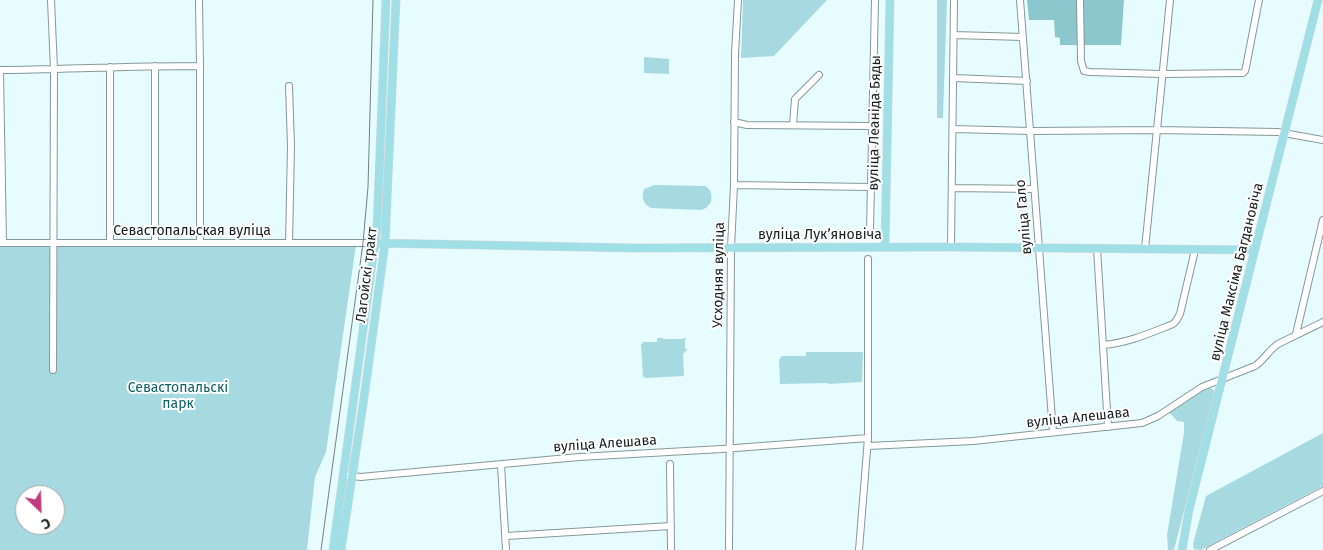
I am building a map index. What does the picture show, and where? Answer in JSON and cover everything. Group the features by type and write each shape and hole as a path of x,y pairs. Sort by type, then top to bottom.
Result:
{"main road":[{"name":"Лагойскі тракт","path":"333,550 377,228 386,0"},
{"name":"Лагойскі тракт","path":"341,550 353,476 384,243 396,0"},
{"name":"вуліца Леаніда Бяды","path":"885,247 890,0"},
{"name":"вуліца Максіма Багдановіча","path":"1182,550 1189,510 1318,0"},
{"name":"Севастопальская вуліца","path":"375,243 384,243"},
{"name":"вуліца Лукʼяновіча","path":"384,243 582,248 951,247 1255,250"}],"street":[{"path":"52,0 54,69 53,370"},
{"path":"199,0 200,243"},
{"name":"Усходняя вуліца","path":"729,550 731,248 738,0"},
{"path":"870,230 875,0"},
{"path":"951,247 954,0"},
{"name":"вуліца Гало","path":"1020,0 1053,432"},
{"path":"1080,0 1081,62 1084,71 1162,74 1243,73 1246,67 1260,0"},
{"path":"1146,249 1170,0"},
{"path":"954,34 1023,37"},
{"path":"155,66 155,243"},
{"path":"2,243 0,71 200,66"},
{"path":"110,67 110,243"},
{"path":"793,125 795,99 819,75"},
{"path":"954,78 1026,80"},
{"path":"289,86 291,146 289,243"},
{"path":"734,122 747,125 872,126"},
{"path":"953,129 1284,133 1323,140"},
{"path":"734,185 871,187"},
{"path":"952,188 1034,190"},
{"path":"1296,334 1323,220"},
{"name":"Севастопальская вуліца","path":"2,243 375,243"},
{"path":"1097,248 1108,427"},
{"path":"1103,345 1121,343 1173,324 1176,321 1180,314 1194,250"},
{"path":"859,550 868,446 868,259"},
{"name":"вуліца Алешава","path":"868,446 973,441 1137,424 1158,416 1202,387 1255,366 1275,345 1323,322"},
{"name":"вуліца Алешава","path":"344,475 371,476 579,457 868,438"},
{"path":"670,464 671,550"},
{"path":"501,465 506,550"},
{"path":"1210,550 1323,491"},
{"path":"506,536 671,526"}],"green space":[{"path":"743,0 827,0 774,56 741,58"},
{"path":"937,0 947,0 943,118 937,118"},
{"path":"644,57 669,59 669,74 644,73"},
{"path":"654,185 705,186 711,193 711,202 706,208 701,210 651,208 644,202 643,195 644,189"},
{"name":"Севастопальскі парк","path":"0,244 356,245 326,452 315,477 307,550 0,550"},
{"path":"657,338 663,338 664,340 687,339 685,340 685,348 687,350 683,354 684,376 643,377 641,344 643,344 642,342 657,342"},
{"path":"806,352 863,352 862,382 780,384 779,360 782,356 806,356"},
{"path":"1210,388 1214,390 1214,395 1174,550 1168,550 1167,535 1184,433 1184,422 1177,421 1169,412"},
{"path":"1323,433 1323,486 1201,550 1194,549 1193,544 1206,496"}],"shaded area":[{"path":"1027,0 1124,0 1121,45 1060,45 1060,38 1055,37 1054,20 1029,20"}],"tram line":[{"path":"321,550 363,243 368,187 373,0"}]}
